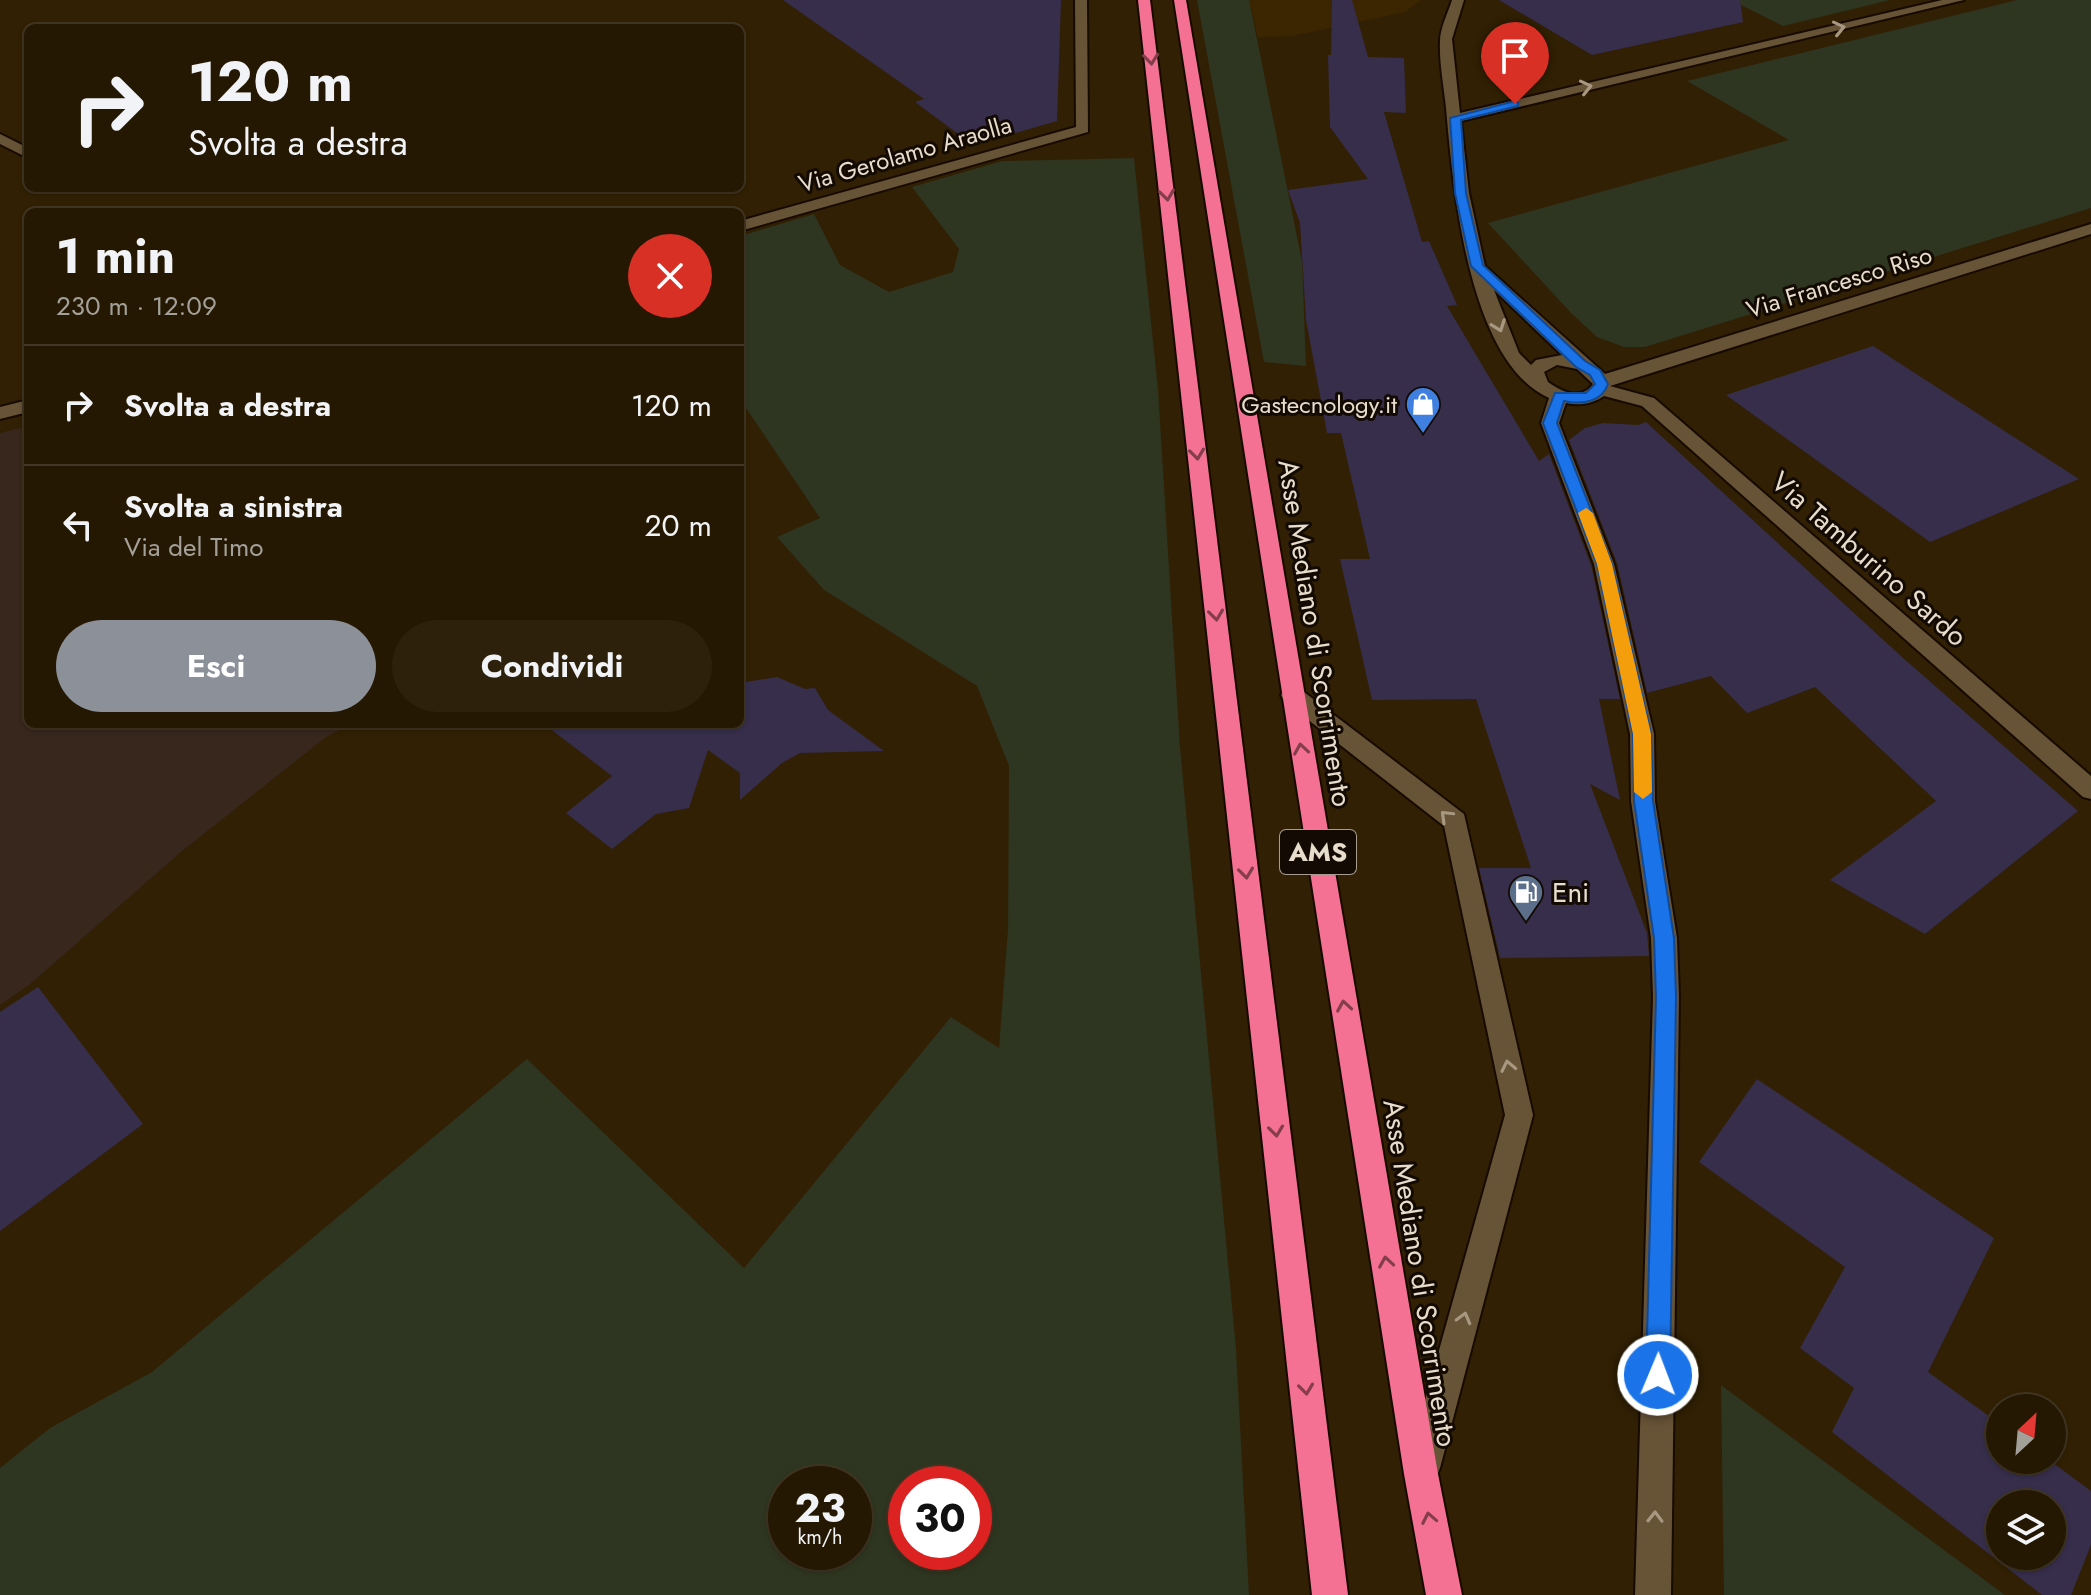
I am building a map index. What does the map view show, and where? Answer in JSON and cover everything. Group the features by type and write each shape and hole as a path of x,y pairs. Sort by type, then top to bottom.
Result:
{"highway":[{"name":"AMS","path":"1144,0 1330,1595"},
{"name":"Asse Mediano di Scorrimento","path":"1180,0 1292,695 1421,1474 1444,1595"}],"street":[{"name":"Via Gerolamo Araolla","path":"744,225 1083,129 1081,0"},
{"path":"1458,0 1446,39 1461,193 1477,266 1511,355 1543,389 1559,396 1550,423 1604,564 1642,734 1643,801 1664,938 1666,1013 1653,1595"},
{"path":"1455,118 1958,0"},
{"path":"0,138 24,152"},
{"name":"Via Francesco Riso","path":"1559,396 1583,398 1600,385 2091,229"},
{"path":"1477,266 1581,364 1592,370 1600,385"},
{"path":"1534,377 1538,366 1545,363 1561,360 1581,364"},
{"name":"Via Tamburino Sardo","path":"1600,385 1648,402 2091,790"},
{"path":"0,413 24,407"},
{"path":"1292,695 1455,821 1519,1115 1421,1474"}],"shaded area":[{"path":"1249,0 1421,0 1405,12 1292,36 1258,37"},
{"path":"24,427 24,728 343,728 326,737 182,851 29,985 0,1005 0,433"}],"green space":[{"path":"1197,0 1249,0 1302,261 1306,366 1264,362"},
{"path":"1731,0 1890,0 1783,26"},
{"path":"2017,0 2091,0 2091,208 1645,347 1624,347 1597,337 1488,223 1789,140 1687,81"},
{"path":"1134,158 1158,389 1180,747 1236,1349 1249,1595 0,1595 0,1468 50,1428 152,1372 527,1059 744,1268 951,1017 999,1048 1008,929 1009,766 977,686 824,590 777,537 820,518 744,405 744,235 814,214 840,265 889,292 953,272 959,249 912,187 1002,161"},
{"path":"1721,1385 2005,1595 1724,1595"}],"building":[{"path":"783,0 1061,0 1057,121 973,145 915,102 924,99"},
{"path":"1332,0 1352,0 1368,57 1404,58 1406,113 1384,112 1422,242 1429,241 1457,305 1447,306 1539,461 1549,454 1591,565 1620,699 1599,699 1620,800 1590,784 1647,933 1649,956 1500,958 1479,868 1531,868 1476,699 1372,700 1340,559 1370,559 1341,433 1327,433 1306,320 1300,223 1288,190 1368,179 1330,127 1328,55 1331,55"},
{"path":"1499,0 1740,0 1743,22 1592,55"},
{"path":"1873,346 2079,479 1930,542 1726,395"},
{"path":"1646,422 1902,657 2078,811 1925,934 1830,880 1936,801 1815,687 1747,713 1711,676 1647,693 1617,563 1569,440 1585,428 1603,423 1638,425"},
{"path":"777,677 805,689 815,688 828,710 884,751 800,753 782,763 740,800 740,773 708,750 689,808 656,814 612,849 566,813 612,776 549,728 744,728 744,682"},
{"path":"38,987 143,1124 0,1231 0,1012"},
{"path":"1757,1079 1994,1238 1928,1372 1986,1414 1986,1474 2066,1473 2091,1491 2091,1545 2071,1595 2042,1595 2010,1570 2066,1570 2066,1490 1986,1490 1986,1552 1832,1432 1854,1388 1800,1348 1845,1267 1699,1162"}],"slow traffic":[{"path":"1586,513 1604,564 1642,734 1643,792"}],"place":[{"name":"Gastecnology.it","path":"1423,435"},
{"name":"Eni","path":"1526,923"}],"route":[{"path":"1515,104 1455,118 1461,193 1477,266 1581,364 1595,373 1602,384 1599,391 1590,397 1573,399 1559,396 1550,423 1604,564 1642,734 1643,801 1664,938 1666,997 1658,1375"}]}
